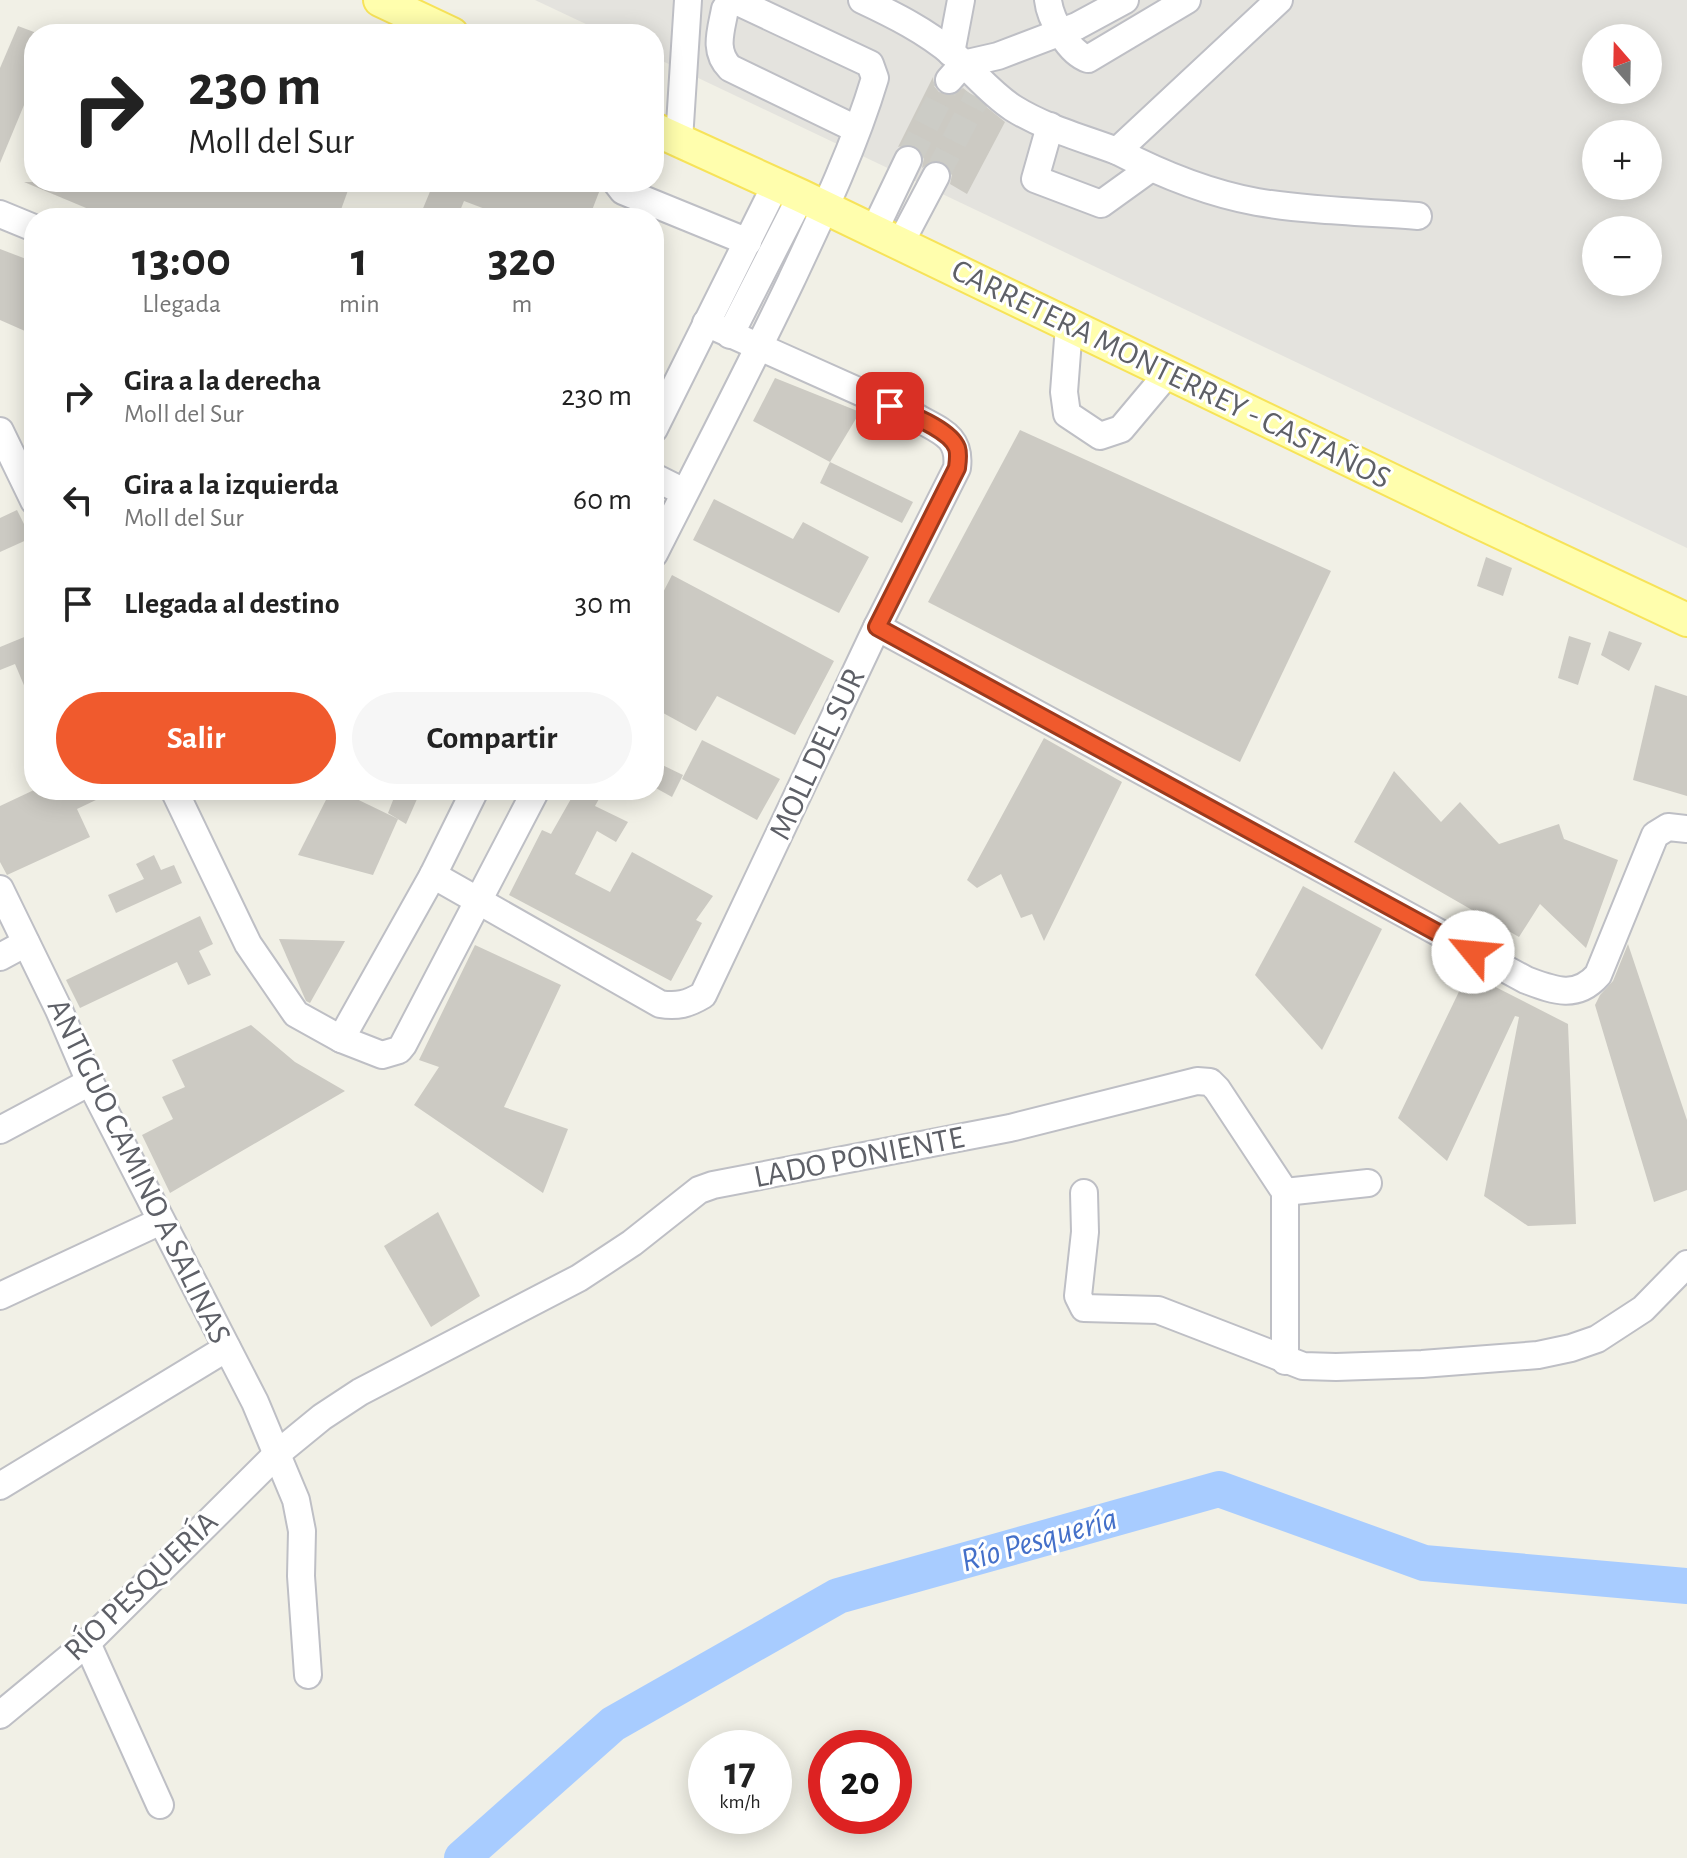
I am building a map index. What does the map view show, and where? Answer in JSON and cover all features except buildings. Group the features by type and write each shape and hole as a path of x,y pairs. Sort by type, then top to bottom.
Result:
{"main road":[{"path":"380,0 431,24"},
{"name":"CARRETERA MONTERREY - CASTAÑOS","path":"667,135 801,196 1687,620"}],"street":[{"path":"667,135 688,0"},
{"path":"862,0 901,18 981,91 1050,126 1194,185 1253,201 1293,207 1418,216"},
{"path":"954,65 961,0"},
{"path":"1048,0 1061,31 1080,56 1088,59 1187,0"},
{"path":"954,65 998,56 1095,18 1125,0"},
{"path":"1117,151 1279,0"},
{"path":"664,409 748,242 801,196 856,129 875,78 870,64 738,2 728,5 718,45 723,62 856,129"},
{"path":"981,91 998,56"},
{"path":"1050,126 1035,179 1101,204 1151,168"},
{"path":"887,238 908,160"},
{"path":"887,238 936,176"},
{"path":"625,192 748,242"},
{"path":"730,335 801,196"},
{"path":"664,533 759,348 801,196"},
{"path":"0,214 24,224"},
{"name":"MOLL DEL SUR","path":"433,875 660,1004 674,1007 703,995 877,627 957,468 956,446 949,437 916,417 706,323"},
{"path":"1069,326 1064,392 1067,414 1100,436 1121,429 1168,373"},
{"path":"0,431 24,480"},
{"path":"664,482 684,492"},
{"path":"877,627 1526,980 1559,992 1583,988 1598,975 1655,835 1668,827 1687,829"},
{"path":"179,800 248,944 296,1014 341,1039 382,1055 399,1050 531,800"},
{"path":"341,1039 433,875 470,800"},
{"name":"ANTIGUO CAMINO A SALINAS","path":"0,889 90,1082 278,1453 296,1500 302,1531 301,1576 308,1675"},
{"path":"0,957 26,943"},
{"name":"LADO PONIENTE","path":"278,1453 322,1417 360,1392 579,1278 632,1243 699,1190 713,1185 1010,1128 1203,1081 1210,1082 1217,1089 1285,1192"},
{"path":"0,1130 90,1082"},
{"path":"1285,1361 1285,1192 1368,1183"},
{"path":"1084,1193 1085,1232 1078,1296 1084,1308 1158,1310 1285,1361 1317,1367 1422,1364 1538,1355 1571,1348 1597,1339 1643,1309 1687,1264"},
{"path":"0,1296 161,1221"},
{"path":"0,1486 227,1348"},
{"name":"RÍO PESQUERÍA","path":"0,1715 87,1643 278,1453"},
{"path":"87,1643 160,1805"}],"shaded area":[{"path":"535,0 1687,0 1687,548 664,62 664,24 586,24"}],"waterway":[{"name":"Río Pesquería","path":"462,1858 613,1724 838,1596 1219,1489 1424,1563 1687,1586"}],"tunnel":[{"path":"908,160 949,80"},
{"path":"936,176 977,97"}],"route":[{"path":"890,406 949,437 959,456 957,468 877,627 1473,952"}]}
